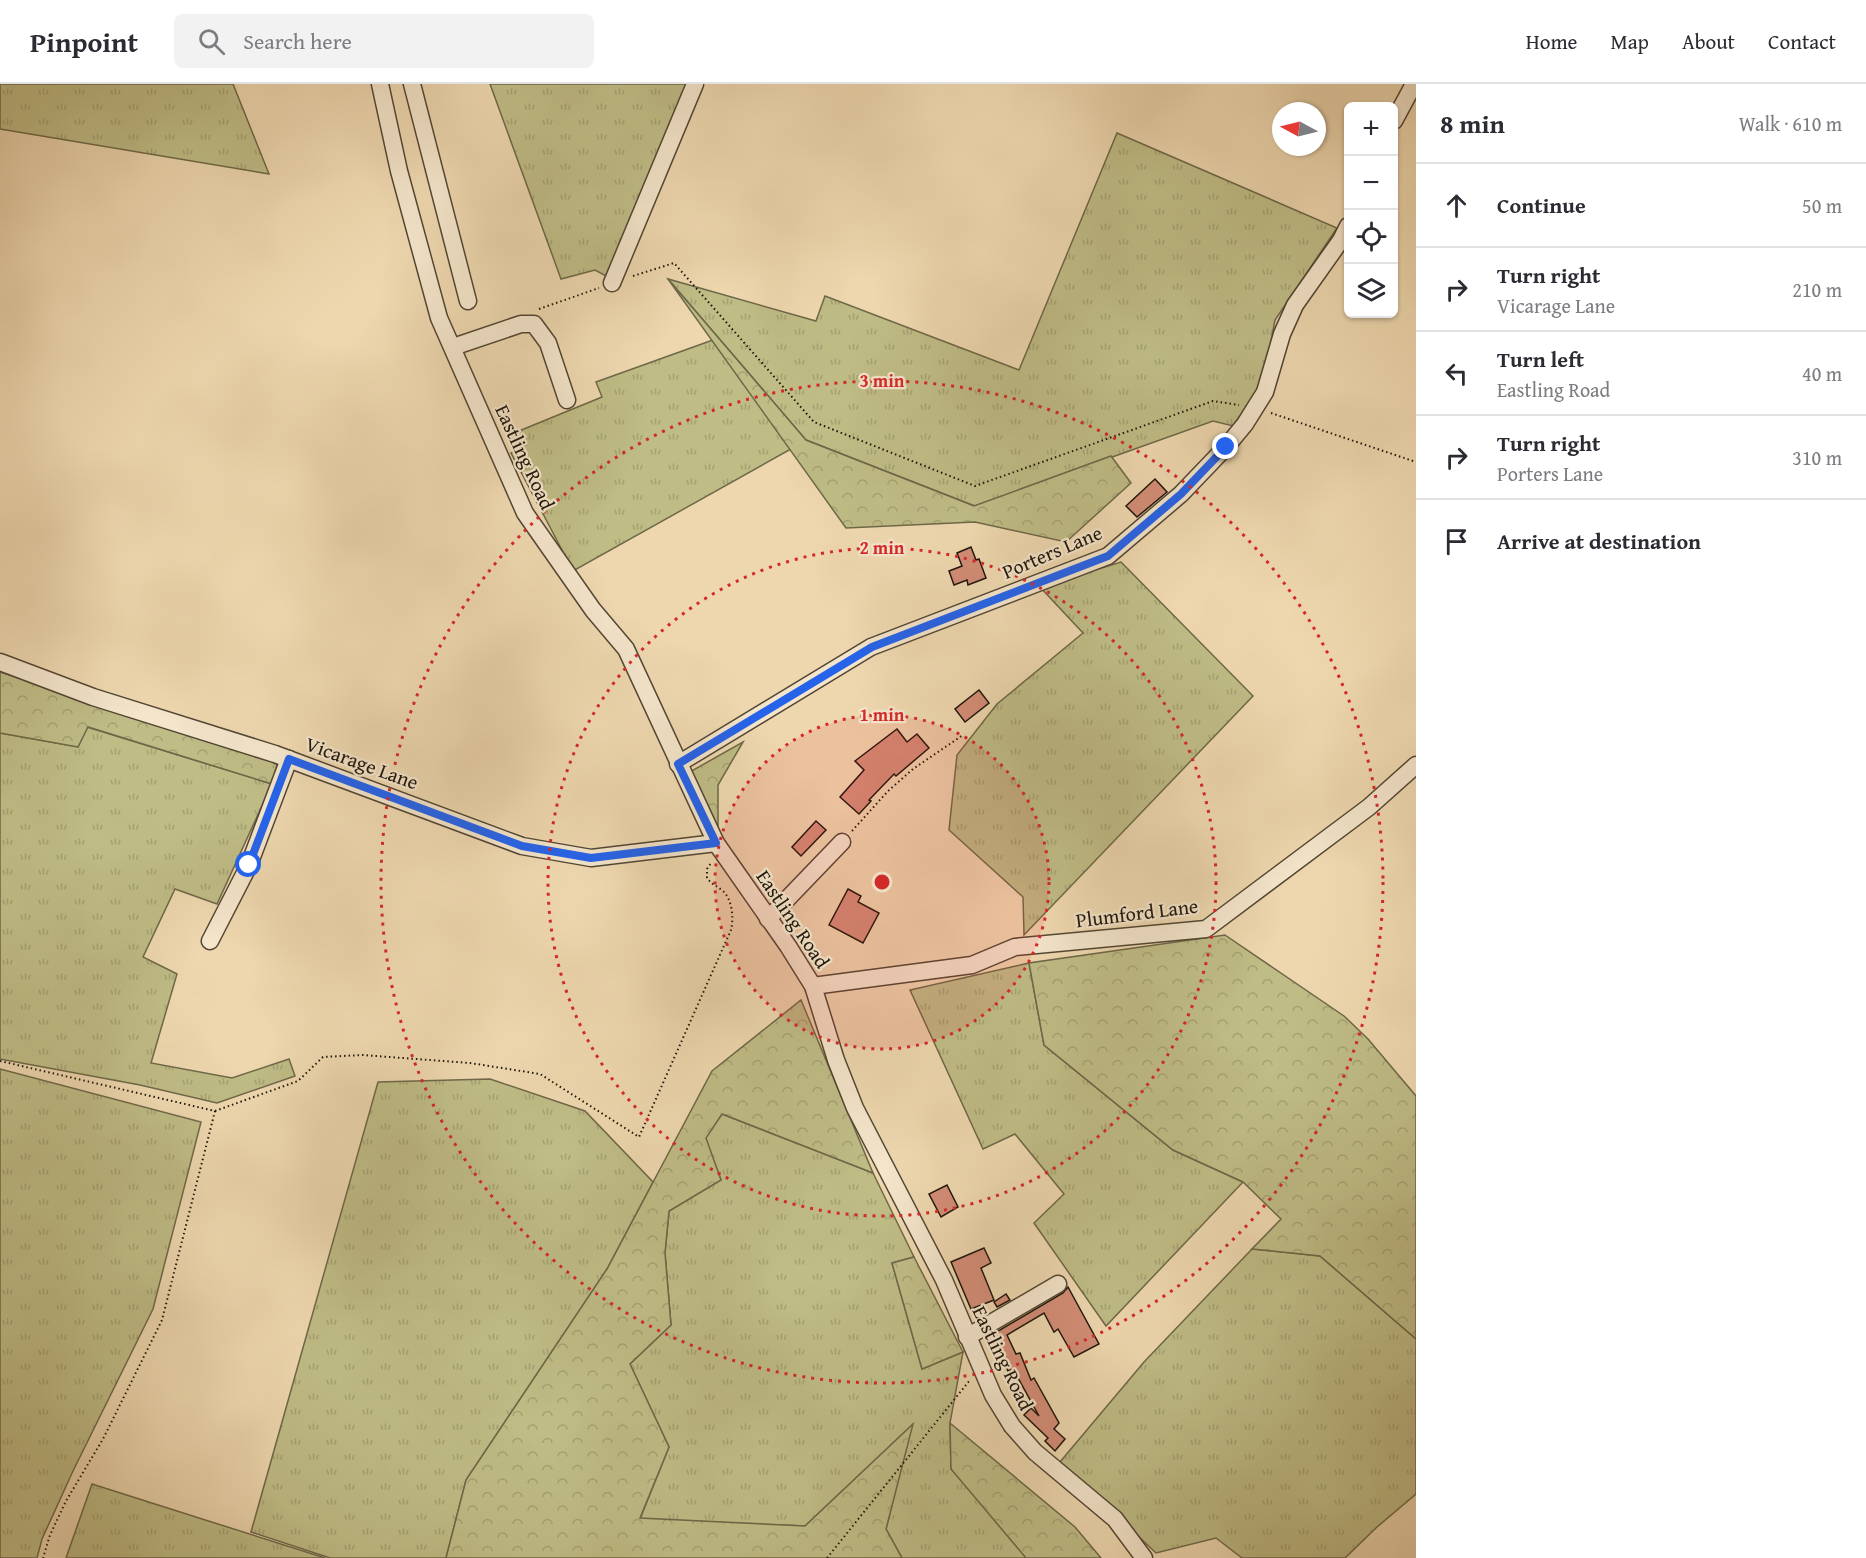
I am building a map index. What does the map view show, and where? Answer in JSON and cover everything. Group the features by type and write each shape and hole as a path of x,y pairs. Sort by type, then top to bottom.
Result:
{"street":[{"name":"Eastling Road","path":"380,84 399,171 439,318 525,513 593,610 626,649 719,848 768,919 789,945 813,986 836,1060 855,1108 944,1280 993,1395 1012,1426 1035,1452 1114,1519 1144,1558"},
{"path":"412,84 468,301"},
{"path":"612,283 695,84"},
{"path":"1398,114 1414,84"},
{"name":"Porters Lane","path":"678,764 872,647 1108,556 1181,494 1226,447 1256,408 1265,392 1295,305 1344,234"},
{"path":"453,347 521,324 534,324 548,343 567,400"},
{"name":"Vicarage Lane","path":"0,662 93,697 289,759 522,846 591,858 719,848"},
{"path":"210,941 249,865 289,759"},
{"name":"Plumford Lane","path":"813,986 972,965 1015,947 1206,929 1369,807 1416,765"},
{"path":"768,919 842,842"},
{"path":"813,986 821,981 884,973"},
{"path":"967,1337 1058,1284"}],"path":[{"path":"537,310 674,263 814,422 975,486 1213,401 1256,408 1416,462"},
{"path":"842,842 888,791 905,776 963,735"},
{"path":"0,1061 215,1111 298,1081 323,1056 362,1055 470,1063 540,1074 639,1137 733,923 729,898 710,882 706,874 719,848"},
{"path":"43,1558 50,1535 66,1501 103,1439 162,1320 215,1111"},
{"path":"826,1558 980,1368"}],"green space":[{"path":"0,84 233,84 269,174 0,129"},
{"path":"490,84 689,84 608,277 595,270 561,279"},
{"path":"1117,133 1337,228 1275,320 1264,380 1233,426 1213,421 975,506 806,440 668,279 816,321 825,296 1019,370"},
{"path":"668,279 806,440 974,506 1111,456 1131,483 1066,542 975,522 846,528"},
{"path":"713,340 791,449 573,571 511,453 526,445 519,431 602,397 596,382"},
{"path":"1121,562 1253,696 1024,935 1023,897 949,830 957,755 997,704 1083,633 1040,587"},
{"path":"0,672 278,761 272,784 88,727 78,747 0,733"},
{"path":"87,727 272,784 217,904 175,889 143,957 177,974 151,1063 232,1078 289,1059 295,1076 217,1103 140,1085 0,1059 0,733 78,747"},
{"path":"743,742 718,785 718,833 688,773"},
{"path":"1225,935 1344,1016 1368,1039 1416,1096 1416,1339 1320,1256 1252,1249 1281,1219 1243,1182 1173,1150 1044,1045 1029,963"},
{"path":"1029,963 1044,1045 1173,1150 1243,1182 1106,1326 1034,1223 1064,1194 1015,1134 983,1149 910,990"},
{"path":"801,1000 873,1173 722,1114 706,1138 721,1180 669,1211 665,1253 671,1325 630,1364 669,1447 640,1518 805,1526 913,1424 886,1529 902,1558 446,1558 466,1480 607,1269 712,1071"},
{"path":"0,1069 201,1122 153,1309 73,1471 42,1539 37,1558 0,1558"},
{"path":"490,1079 585,1111 653,1182 607,1269 466,1480 446,1558 330,1558 251,1532 378,1082"},
{"path":"722,1114 873,1173 914,1257 892,1263 922,1369 963,1352 950,1423 951,1469 1034,1558 902,1558 886,1529 912,1425 805,1526 640,1519 669,1447 630,1364 671,1325 665,1253 669,1211 721,1180 705,1138"},
{"path":"1252,1249 1320,1256 1416,1339 1416,1494 1345,1558 1242,1558 1216,1538 1156,1553 1060,1462 1144,1362"},
{"path":"914,1257 963,1352 922,1369 892,1263"},
{"path":"950,1423 1075,1527 1101,1558 1026,1558 951,1469"},
{"path":"92,1484 325,1558 66,1558"}],"building":[{"path":"1155,479 1167,492 1137,517 1126,506"},
{"path":"971,547 976,560 979,559 986,578 968,585 967,580 954,585 949,571 962,566 957,553"},
{"path":"979,690 989,703 965,722 955,709"},
{"path":"897,729 907,742 917,734 929,748 896,776 894,774 859,814 840,797 864,770 855,761"},
{"path":"816,821 826,830 801,856 792,847"},
{"path":"848,889 861,896 858,902 879,913 863,943 829,925"},
{"path":"947,1185 958,1207 941,1217 929,1194"},
{"path":"984,1248 991,1263 981,1268 994,1300 971,1309 951,1262"},
{"path":"1068,1287 1099,1344 1074,1357 1058,1329 1054,1332 1044,1313 1007,1335 1016,1354 1020,1353 1031,1380 1034,1378 1059,1423 1054,1429 1065,1439 1055,1451 1045,1441 1048,1438 1024,1415 1031,1408 1039,1416 1013,1369 1008,1371 1000,1353 993,1356 989,1345 998,1342 993,1334 1063,1293"},
{"path":"1006,1294 1010,1300 997,1307 994,1302"}],"route":[{"path":"249,865 289,759 522,846 591,858 716,843 678,764 872,647 1108,556 1181,494 1226,447"}]}
